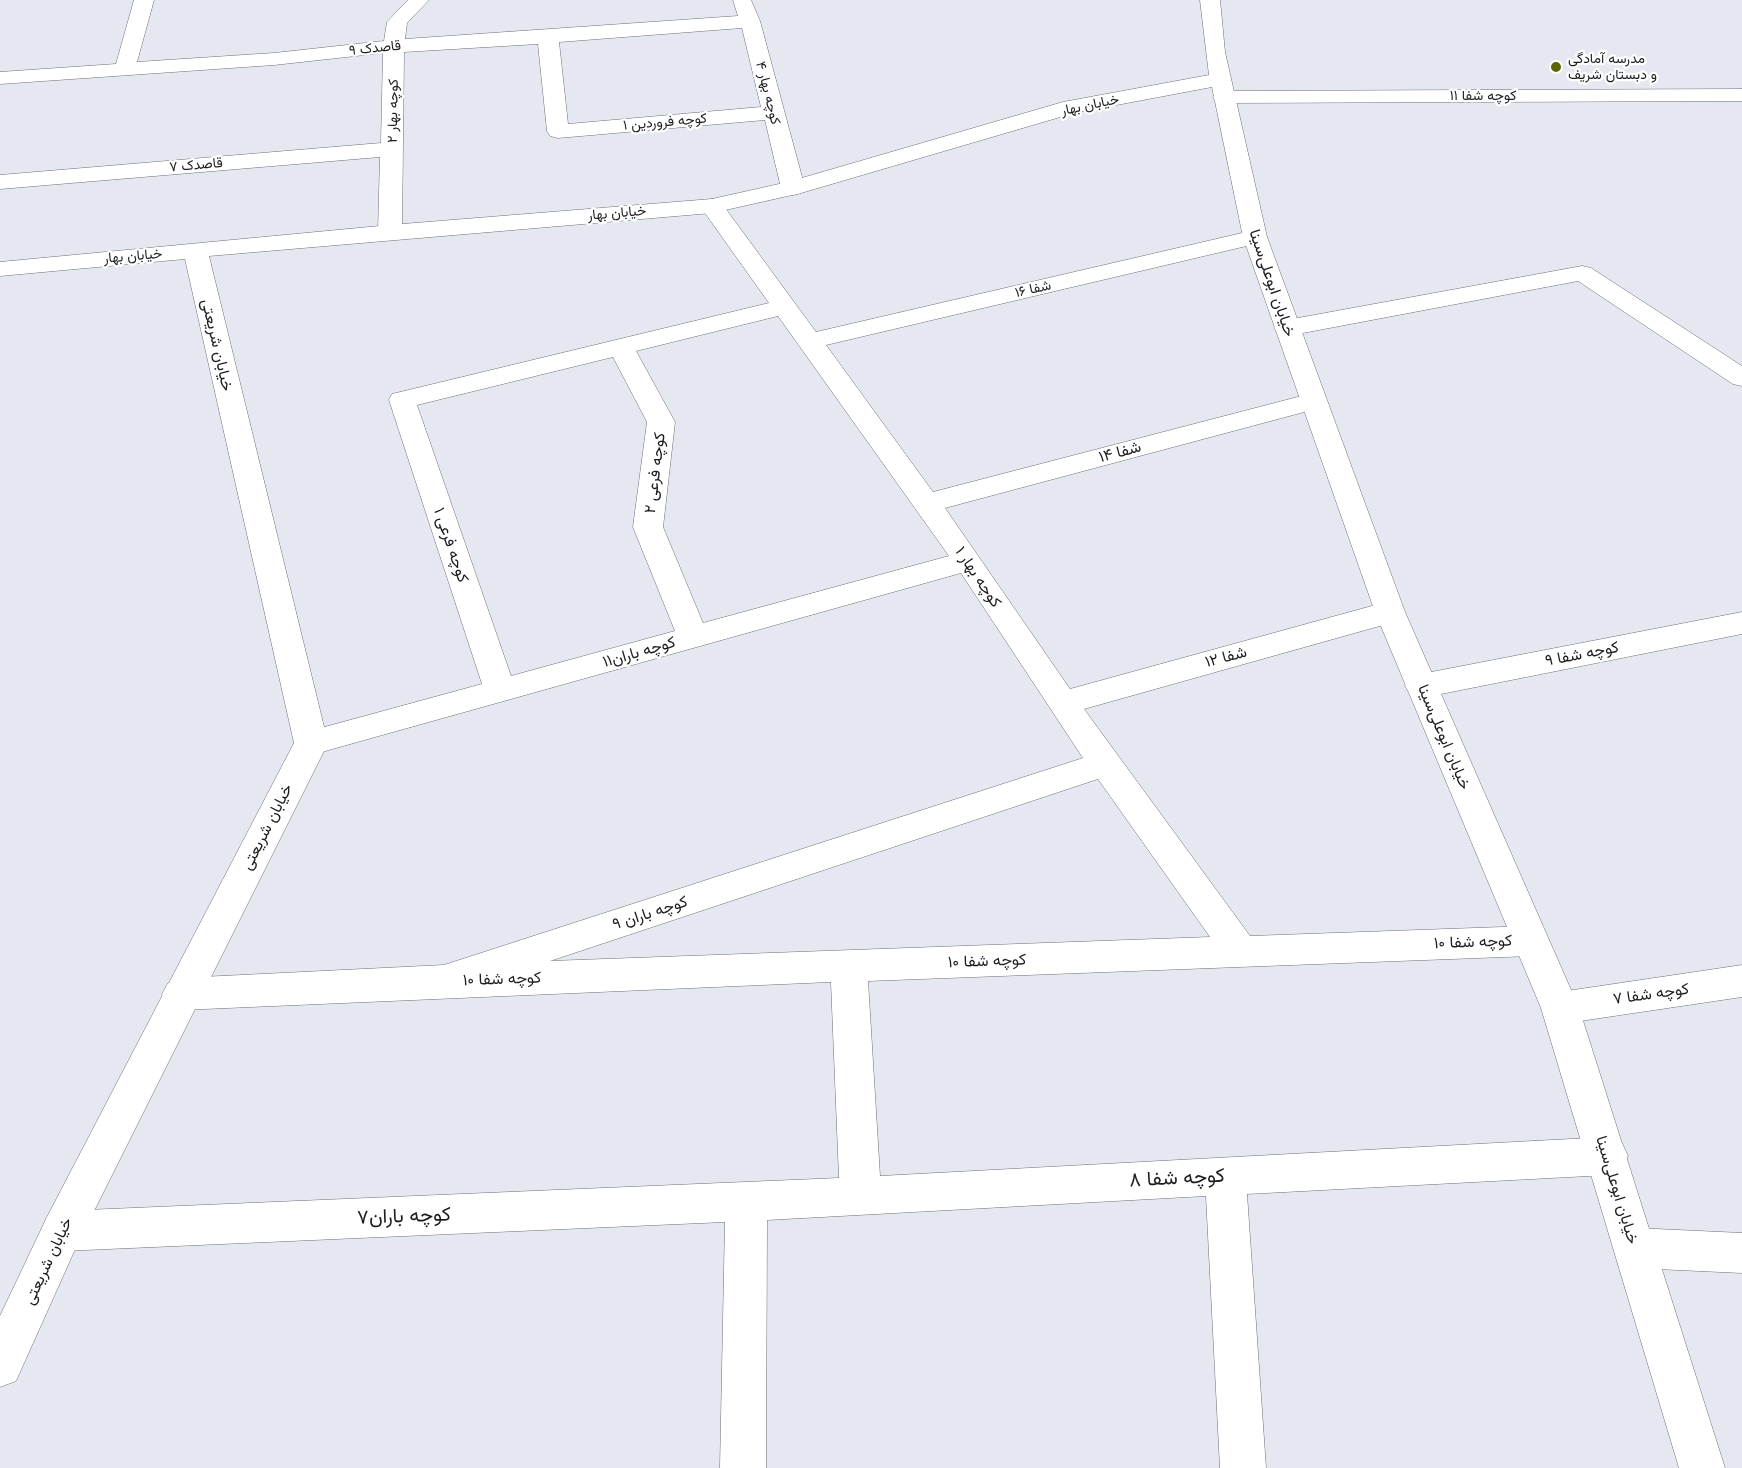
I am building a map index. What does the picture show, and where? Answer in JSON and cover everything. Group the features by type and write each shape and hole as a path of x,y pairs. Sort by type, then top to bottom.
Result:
{"street":[{"path":"125,69 144,0"},
{"name":"کوچه بهار ۲","path":"390,232 394,46 398,22 418,0"},
{"name":"کوچه بهار ۴","path":"741,0 750,21 793,188"},
{"name":"خیابان ابوعلی‌سینا","path":"1210,0 1223,88 1255,237 1390,612 1560,1008 1608,1156 1702,1468"},
{"name":"قاصدک ۹","path":"0,78 274,59 394,46 548,37 750,21"},
{"name":"کوچه فروردین ۱","path":"548,37 558,131 772,113"},
{"name":"کوچه شفا ۱۱","path":"1223,88 1742,95"},
{"name":"خیابان بهار","path":"0,269 390,232 712,206 793,188 1071,107 1223,88"},
{"name":"قاصدک ۷","path":"0,182 393,148"},
{"name":"کوچه بهار ۱","path":"712,206 927,503 1062,703 1239,950"},
{"name":"شفا ۱۶","path":"810,341 1255,237"},
{"name":"خیابان شریعتی","path":"0,1365 62,1231 311,743 195,250"},
{"path":"1287,328 1582,273 1742,378"},
{"path":"621,347 785,307"},
{"name":"کوچه فرعی ۱","path":"500,691 402,400 621,347"},
{"name":"کوچه فرعی ۲","path":"621,347 661,422 648,527 693,637"},
{"name":"شفا ۱۴","path":"927,503 1313,401"},
{"name":"کوچه باران۱۱","path":"311,743 968,561"},
{"name":"شفا ۱۲","path":"1062,703 1390,612"},
{"name":"کوچه شفا ۹","path":"1421,686 1742,623"},
{"name":"کوچه باران ۹","path":"181,994 444,981 1106,763"},
{"name":"کوچه شفا ۱۰","path":"444,981 1531,940"},
{"path":"849,967 860,1196"},
{"name":"کوچه شفا ۷","path":"1560,1008 1742,981"},
{"name":"کوچه شفا ۸","path":"746,1202 1608,1156"},
{"path":"1225,1176 1243,1468"},
{"path":"743,1468 746,1202"},
{"name":"کوچه باران۷","path":"62,1231 746,1202"},
{"path":"1635,1248 1742,1253"}],"place":[{"name":"مدرسه آمادگی و دبستان شریف","path":"1556,67"}]}
